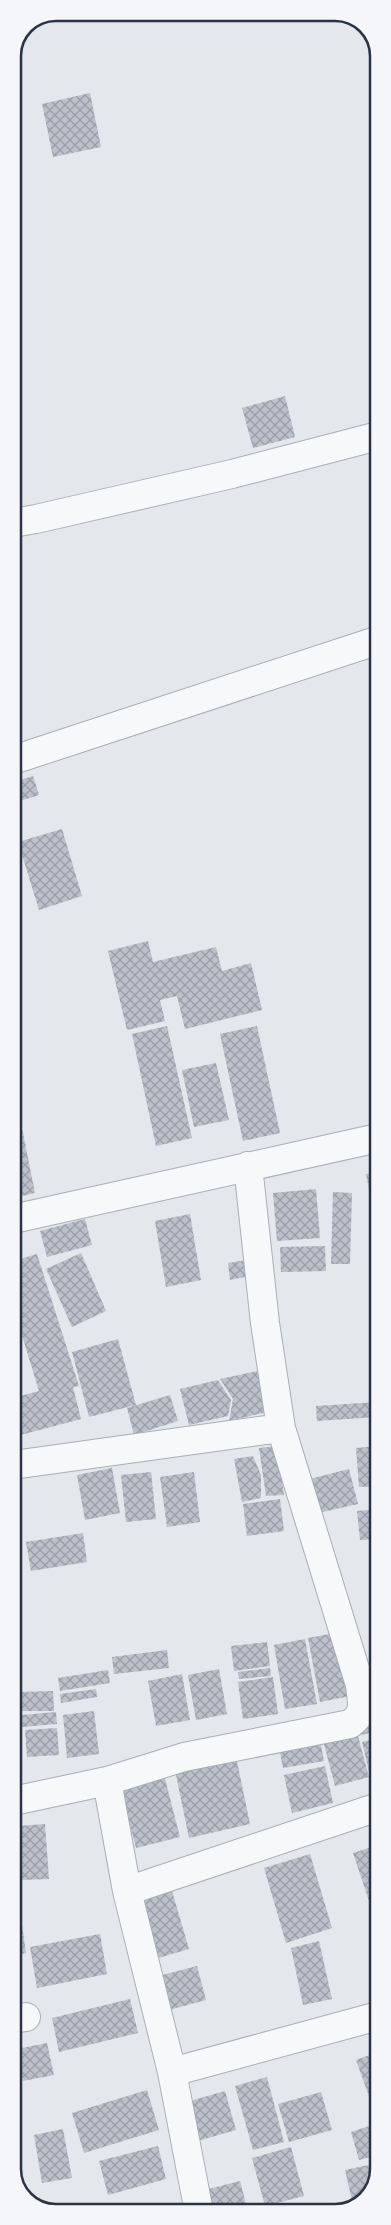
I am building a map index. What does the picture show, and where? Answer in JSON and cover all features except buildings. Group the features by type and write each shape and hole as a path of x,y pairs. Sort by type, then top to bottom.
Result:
{"street":[{"path":"21,522 222,476 369,438"},
{"path":"21,757 369,644"},
{"path":"22,1217 370,1140"},
{"path":"22,1799 107,1781 184,1757 350,1724 360,1717 362,1709 360,1685 281,1428 265,1323 248,1166"},
{"path":"22,1464 281,1428"},
{"path":"107,1781 127,1891 172,2072 197,2203"},
{"path":"127,1891 370,1810"},
{"path":"172,2072 370,2018"}]}
